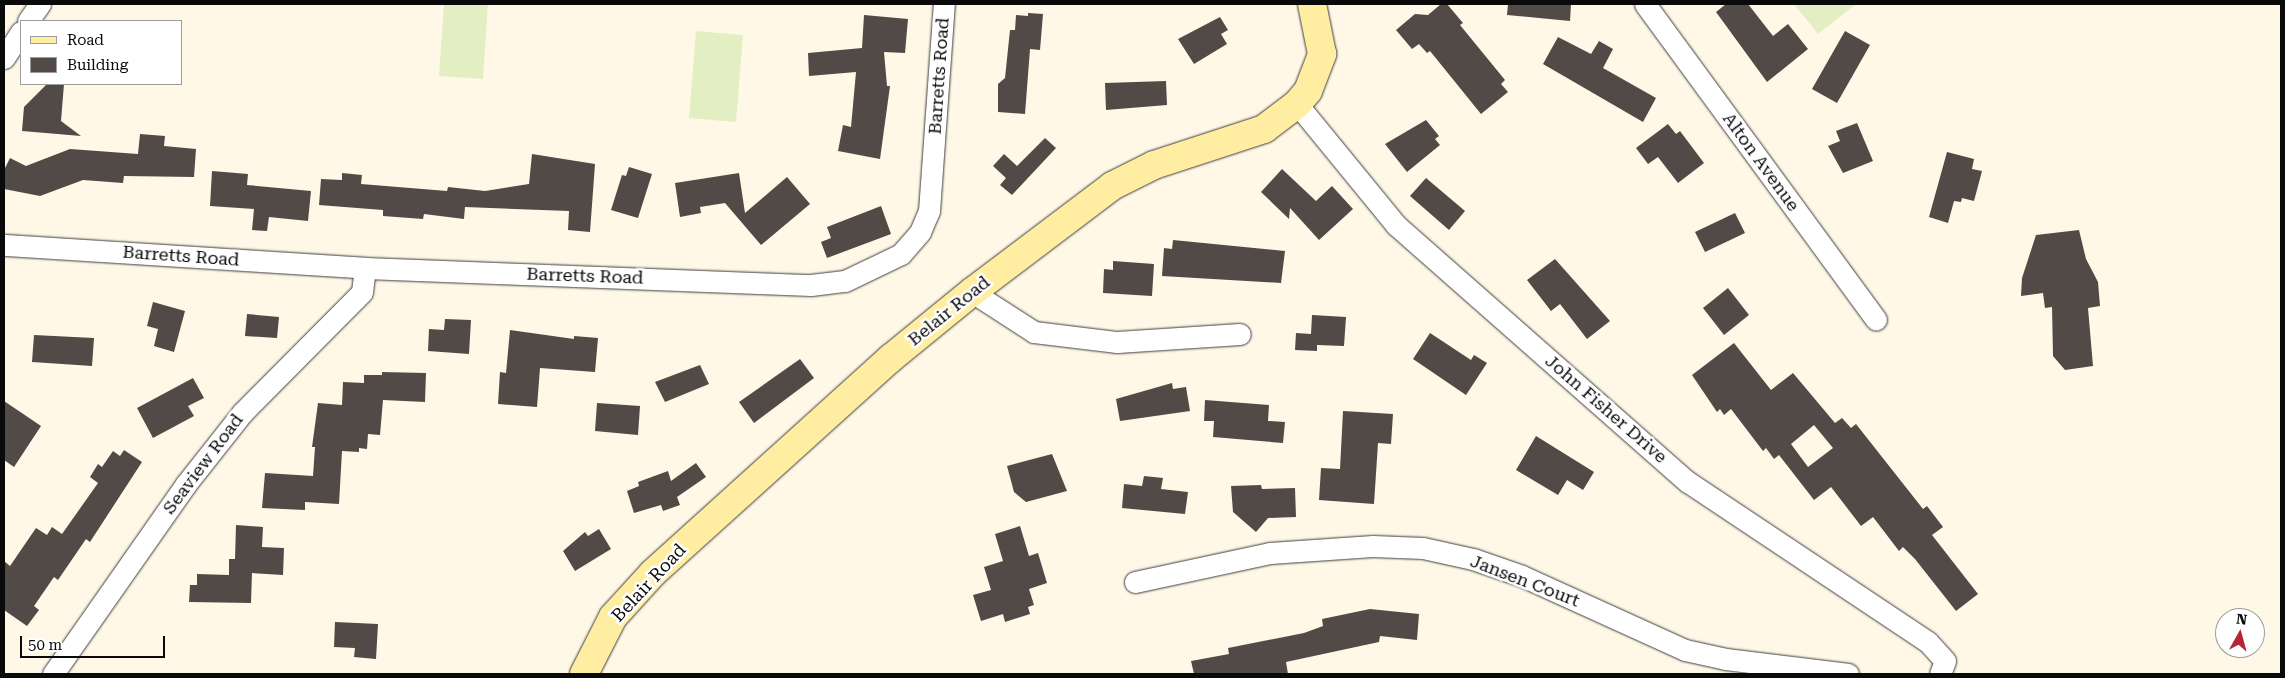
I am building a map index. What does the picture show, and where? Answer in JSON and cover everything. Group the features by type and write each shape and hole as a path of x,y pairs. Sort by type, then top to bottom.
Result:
{"main road":[{"name":"Belair Road","path":"584,674 613,617 653,573 883,364 972,292 1112,186 1154,165 1264,128 1297,104 1312,83 1322,54 1312,4"}],"street":[{"path":"29,20 40,4"},
{"name":"Barretts Road","path":"4,245 364,268 811,285 845,281 872,270 901,254 920,232 929,211 944,4"},
{"name":"Alton Avenue","path":"1645,4 1876,320"},
{"path":"4,58 20,34"},
{"name":"John Fisher Drive","path":"1297,104 1403,231 1688,482 1928,642 1945,661 1941,673"},
{"name":"Seaview Road","path":"53,674 186,484 242,413 362,292 364,268"},
{"path":"972,292 1034,332 1117,342 1240,334"},
{"name":"Jansen Court","path":"1135,582 1270,553 1373,546 1423,548 1473,559 1522,576 1685,650 1726,659 1848,674"}],"green space":[{"path":"444,4 488,4 483,79 439,76"},
{"path":"1794,4 1856,4 1818,34"},
{"path":"696,31 743,35 736,122 689,118"}],"building":[{"path":"1441,4 1447,4 1463,23 1460,25 1505,80 1501,84 1508,92 1481,114 1430,51 1427,53 1419,44 1412,49 1396,30 1415,14 1428,15"},
{"path":"1508,4 1571,4 1570,21 1507,15"},
{"path":"1726,4 1748,4 1773,36 1788,24 1808,49 1767,82 1716,12"},
{"path":"1028,13 1043,14 1040,50 1030,49 1025,114 998,112 998,84 1005,78 1010,30 1015,30 1016,15 1028,16"},
{"path":"864,15 908,19 905,53 884,52 887,86 890,86 880,159 838,151 843,125 851,127 856,72 809,76 808,53 862,48"},
{"path":"1220,17 1228,30 1221,34 1227,44 1194,64 1178,39"},
{"path":"1845,31 1870,45 1837,103 1812,89"},
{"path":"1558,37 1591,54 1599,41 1613,49 1603,68 1656,98 1643,122 1543,64"},
{"path":"1166,81 1167,105 1106,110 1105,83"},
{"path":"46,85 64,85 61,121 81,136 22,131 24,107"},
{"path":"1426,120 1439,136 1435,139 1440,145 1407,172 1385,144"},
{"path":"1857,123 1873,161 1843,173 1828,146 1840,141 1836,131"},
{"path":"1668,124 1676,134 1680,131 1704,163 1678,183 1658,157 1648,164 1636,148"},
{"path":"140,134 165,136 164,146 196,149 194,177 124,176 123,183 83,180 40,196 4,189 4,170 10,158 26,166 70,149 138,154"},
{"path":"1045,138 1056,148 1012,195 1000,185 1006,178 993,166 1004,154 1017,166"},
{"path":"1947,152 1974,159 1972,169 1982,171 1974,201 1962,198 1961,202 1954,201 1948,223 1929,217"},
{"path":"532,154 595,164 590,232 568,230 569,211 465,207 464,219 424,214 423,219 383,216 383,210 319,205 321,179 342,180 342,173 362,175 361,184 447,191 448,187 485,191 529,184"},
{"path":"629,167 652,174 638,218 611,210 622,175 626,176"},
{"path":"1282,169 1316,201 1332,186 1353,209 1319,240 1290,208 1289,219 1261,192"},
{"path":"212,171 248,174 247,185 311,191 308,221 269,217 267,231 252,230 254,209 210,206"},
{"path":"739,173 745,213 787,177 810,204 761,245 725,203 700,207 701,213 680,217 675,183"},
{"path":"1426,178 1465,211 1449,230 1410,196"},
{"path":"881,206 891,234 827,258 821,242 831,238 827,227"},
{"path":"1735,213 1745,233 1705,252 1695,232"},
{"path":"2079,230 2086,259 2098,282 2100,306 2088,308 2093,366 2065,370 2053,356 2052,307 2045,308 2043,293 2021,296 2022,278 2036,235"},
{"path":"1173,240 1285,251 1281,283 1162,276 1164,248 1172,249"},
{"path":"1555,259 1610,321 1587,339 1560,304 1551,311 1527,280"},
{"path":"1113,261 1154,264 1152,296 1103,293 1104,269 1113,270"},
{"path":"1728,288 1749,315 1724,335 1703,308"},
{"path":"153,302 185,311 174,352 154,346 158,329 147,326"},
{"path":"247,314 279,317 277,338 245,336"},
{"path":"1312,315 1346,317 1344,346 1317,345 1317,351 1295,350 1296,333 1311,334"},
{"path":"445,319 471,320 469,354 428,351 429,329 444,330"},
{"path":"510,330 574,339 574,336 598,338 595,372 540,368 537,407 498,404 500,372 506,373"},
{"path":"1430,333 1471,360 1474,355 1487,363 1466,395 1413,359"},
{"path":"34,335 94,338 92,366 32,362"},
{"path":"1734,343 1771,390 1793,373 1835,423 1842,418 1851,428 1856,424 1923,509 1927,506 1943,527 1932,535 1978,594 1956,611 1915,559 1903,547 1899,551 1873,517 1861,526 1831,487 1814,500 1779,455 1774,459 1766,448 1763,451 1731,409 1724,415 1720,409 1717,412 1692,375","holes":["1814,425 1833,448 1808,467 1791,444"]},
{"path":"800,359 814,378 754,423 739,402"},
{"path":"700,365 709,384 665,402 655,382"},
{"path":"382,372 426,373 425,402 383,400 380,435 368,434 367,449 359,448 359,452 342,451 339,504 305,502 305,510 262,508 265,473 313,476 315,447 312,447 318,403 342,405 343,382 364,383 364,375 382,375"},
{"path":"193,378 204,398 188,406 194,416 153,438 137,408"},
{"path":"1172,383 1173,389 1186,387 1190,411 1120,421 1116,399"},
{"path":"1205,400 1269,405 1268,421 1285,422 1283,443 1213,437 1214,421 1204,421"},
{"path":"4,401 41,426 14,467 4,460"},
{"path":"597,403 640,406 638,435 595,431"},
{"path":"1343,411 1393,414 1391,444 1378,443 1374,504 1319,500 1321,468 1340,469"},
{"path":"1536,436 1594,472 1583,490 1567,480 1558,495 1516,470"},
{"path":"124,450 142,462 90,542 86,539 58,580 54,577 34,606 39,610 27,626 4,610 4,561 10,566 36,528 47,535 52,527 62,534 98,483 90,477 98,464 102,467 113,451 120,456"},
{"path":"1052,454 1067,491 1026,502 1014,492 1007,466"},
{"path":"696,463 706,477 677,497 680,505 663,511 661,505 634,513 627,491 639,486 638,482 668,471 671,481"},
{"path":"1144,476 1163,478 1161,489 1188,492 1185,514 1122,508 1124,484 1142,486"},
{"path":"1261,485 1262,489 1295,488 1296,517 1268,518 1256,532 1233,512 1231,486"},
{"path":"236,525 263,527 262,547 284,548 283,575 252,573 251,603 189,602 190,585 197,585 197,574 229,575 229,559 235,559"},
{"path":"1020,526 1029,556 1038,553 1047,583 1029,589 1034,605 1028,607 1030,614 1005,622 1003,614 981,621 973,595 991,590 984,567 1003,561 995,534"},
{"path":"599,529 611,549 575,571 563,551 585,532 588,536"},
{"path":"1370,609 1419,614 1417,640 1380,636 1379,642 1286,662 1288,674 1194,674 1191,661 1229,654 1228,648 1304,633 1323,626 1322,619"},
{"path":"335,622 378,624 376,659 354,657 355,648 334,647"}]}
